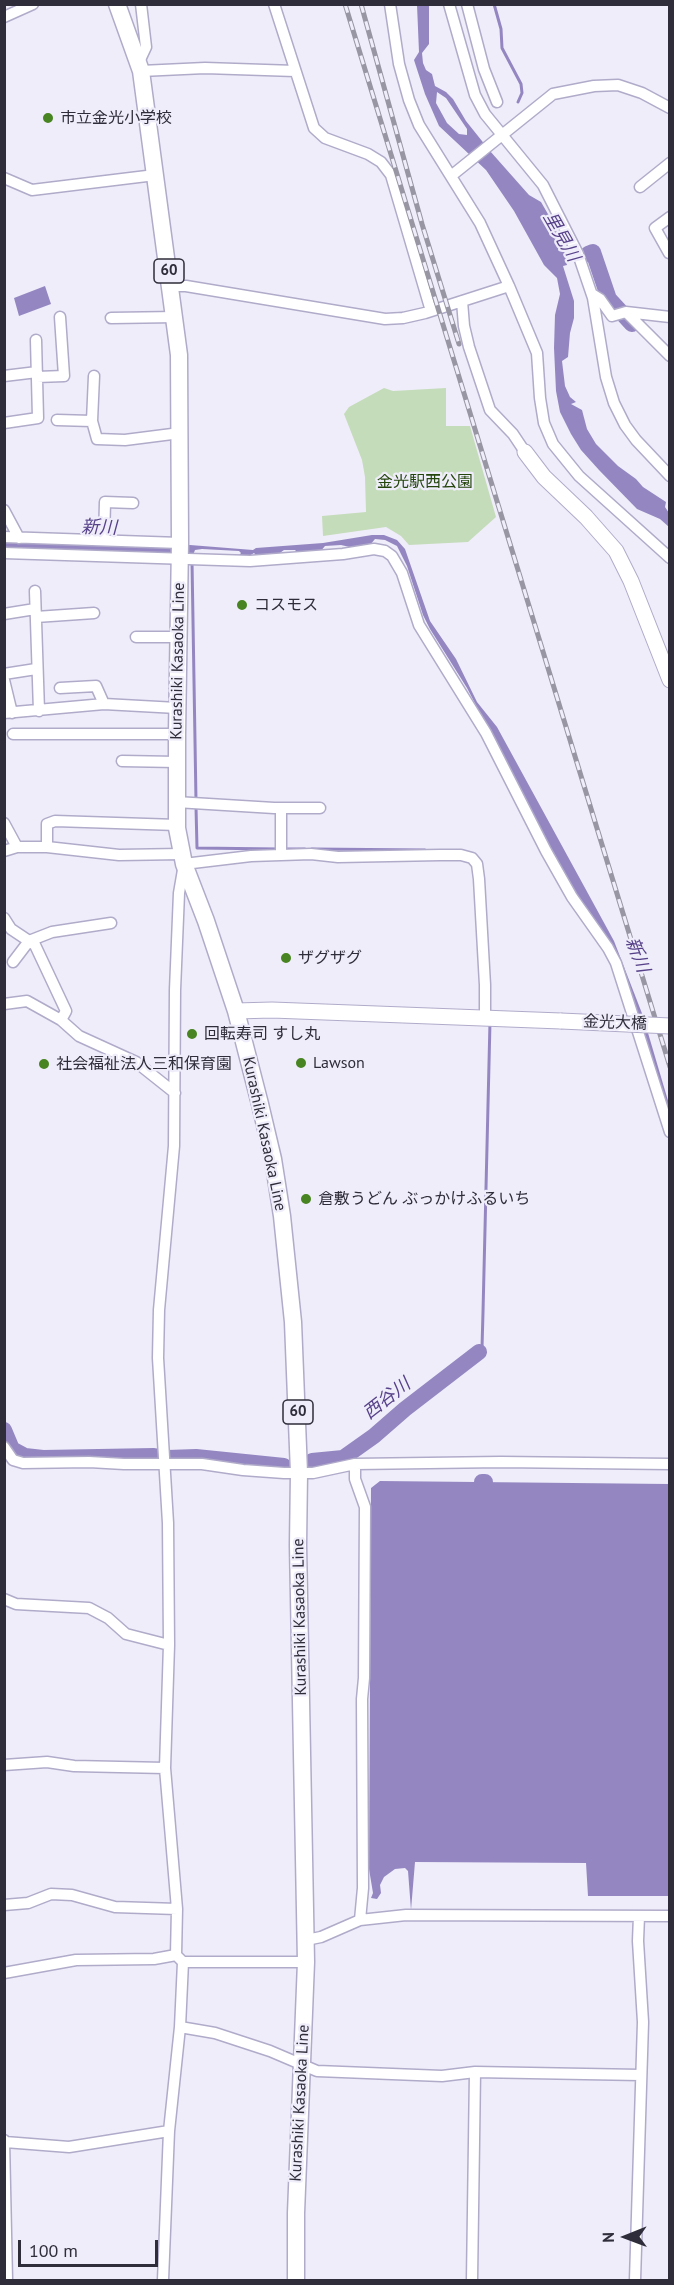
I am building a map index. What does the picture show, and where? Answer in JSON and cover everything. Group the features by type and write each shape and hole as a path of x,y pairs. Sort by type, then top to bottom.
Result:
{"main road":[{"name":"Kurashiki Kasaoka Line","path":"117,4 140,66 176,316 180,380 177,762 190,804 177,825 183,859 236,1011 273,1159 282,1216 293,1322 299,1473 298,1545 306,1940 296,2213 296,2280"}],"street":[{"path":"4,17 33,4"},
{"path":"141,4 146,46 140,66 295,71"},
{"path":"274,4 314,128 325,138 368,154 381,162 391,175 430,311"},
{"path":"390,4 399,64 409,99 424,134 480,223 537,353 543,415 553,444 579,477 669,558"},
{"path":"449,4 475,94 485,114 499,137 543,185 560,214 578,254 592,294 606,377 614,403 636,440 669,477"},
{"path":"467,4 484,69 497,102"},
{"path":"451,176 553,94 583,88 618,85 642,93 669,108"},
{"path":"640,187 667,159"},
{"path":"4,178 32,190 155,175"},
{"path":"669,217 655,228 669,253"},
{"path":"171,286 186,286 385,319 404,318 509,286"},
{"path":"592,294 600,299 612,316 626,312 669,317"},
{"path":"462,302 469,347 490,410 513,434 544,477 586,517 616,551 631,581 669,680"},
{"path":"626,312 669,356"},
{"path":"111,318 176,316"},
{"path":"4,376 63,376 60,317"},
{"path":"4,423 38,418 36,340"},
{"path":"94,376 92,421 97,439 125,440 180,433"},
{"path":"57,420 92,421"},
{"path":"104,540 105,502 133,502"},
{"path":"4,510 19,538"},
{"path":"4,537 104,540 250,561 343,554 374,549 385,551 392,556 402,573 419,626 486,733 546,850 616,963 669,1132"},
{"path":"4,553 180,551"},
{"path":"34,591 39,711"},
{"path":"4,614 94,613"},
{"path":"136,637 179,638"},
{"path":"4,674 36,669"},
{"path":"4,680 8,713 104,705 177,708"},
{"path":"60,688 96,686 104,705"},
{"path":"13,734 177,734"},
{"path":"122,761 177,762"},
{"path":"190,804 320,808"},
{"path":"281,808 281,850"},
{"path":"47,847 47,824 55,820 177,825"},
{"path":"4,823 17,847"},
{"path":"4,852 17,847 47,847 183,859 281,850 338,857 461,855 472,858 477,864 479,879 489,1018"},
{"path":"163,2280 170,2131 180,2027 177,1909 165,1768 169,1645 168,1523 158,1358 158,1320 173,1158 178,892 183,859"},
{"path":"4,918 11,929 35,945 66,1011 61,1020"},
{"path":"13,962 29,941 52,932 111,923"},
{"path":"4,1004 27,1001 61,1020 79,1036 136,1062 175,1093"},
{"name":"金光大橋","path":"236,1011 272,1010 669,1026"},
{"path":"5,1447 14,1460 23,1463 202,1464 243,1470 299,1473 313,1473 355,1464 501,1462 669,1464"},
{"path":"355,1464 355,1479 365,1507 362,1699 363,1888 360,1920"},
{"path":"4,1599 16,1604 90,1608 108,1618 126,1634 169,1645"},
{"path":"4,1765 46,1762 74,1766 165,1768"},
{"path":"4,1905 27,1903 51,1894 72,1895 115,1907 177,1909"},
{"path":"306,1940 321,1937 360,1920 406,1915 669,1916"},
{"path":"635,2280 643,2022 638,1941 639,1916"},
{"path":"4,1973 76,1960 179,1959 306,1962"},
{"path":"180,2027 215,2032 270,2051 317,2071 442,2076 475,2072 640,2075"},
{"path":"472,2280 475,2072"},
{"path":"7,2280 5,2141 69,2147 170,2131"}],"green space":[{"name":"金光駅西公園","path":"384,388 393,391 446,388 446,426 470,426 496,517 468,542 409,545 401,536 386,527 323,536 322,516 366,512 362,460 344,414 349,407"}],"shaded area":[{"path":"417,5 429,5 429,44 422,53 426,70 432,74 435,86 453,99 466,121 490,151 529,195 541,202 564,249 567,265 563,266 574,301 574,318 568,357 562,361 565,386 570,397 576,402 571,404 582,410 587,429 596,444 643,487 666,502 669,527 660,519 637,509 581,450 571,434 560,412 556,391 555,315 560,294 557,278 544,265 514,211 486,170 439,126 414,60 419,52","holes":["437,92 446,98 467,129 467,135 459,134 447,123 436,103"]},
{"path":"45,286 51,304 19,316 14,298"},
{"path":"384,535 397,540 405,549 430,621 456,659 477,702 497,727 614,941 643,1016 669,1104 669,1113 624,973 576,899 467,688 430,629 407,566 397,546 385,540 375,539 370,545 354,548 341,545 325,546 319,553 299,554 295,550 284,550 277,555 258,557 254,553 246,558 237,558 241,553 239,551 202,549 195,550 193,555 5,549 4,541 190,545 253,550 323,543"},
{"path":"380,1481 669,1484 669,1896 588,1896 586,1863 415,1862 411,1910 408,1871 405,1868 395,1869 384,1877 380,1885 381,1893 377,1899 371,1898 373,1893 369,1869 371,1488"}],"waterway":[{"path":"494,4 501,29 502,48 521,84 522,93 518,102"},
{"name":"里見川","path":"588,254 593,252 609,299 632,324"},
{"path":"192,561 196,801"},
{"path":"196,807 197,848 278,849"},
{"path":"285,849 305,849"},
{"path":"312,849 425,850"},
{"path":"479,1352 482,1348 490,1022"},
{"name":"西谷川","path":"312,1461 343,1458 479,1352"},
{"name":"西谷川","path":"4,1430 12,1449 25,1456 43,1458 154,1456"},
{"name":"西谷川","path":"168,1458 196,1457 284,1466"}],"railway":[{"path":"345,4 670,1067"},
{"path":"361,4 422,224 459,344"}],"place":[{"name":"市立金光小学校","path":"48,118"},
{"name":"コスモス","path":"242,605"},
{"name":"ザグザグ","path":"286,958"},
{"name":"回転寿司 すし丸","path":"192,1034"},
{"name":"Lawson","path":"301,1063"},
{"name":"社会福祉法人三和保育園","path":"44,1064"},
{"name":"倉敷うどん ぶっかけふるいち","path":"306,1199"}],"water label":[{"name":"新川","path":"99,528"},
{"name":"新川","path":"637,955"}]}
